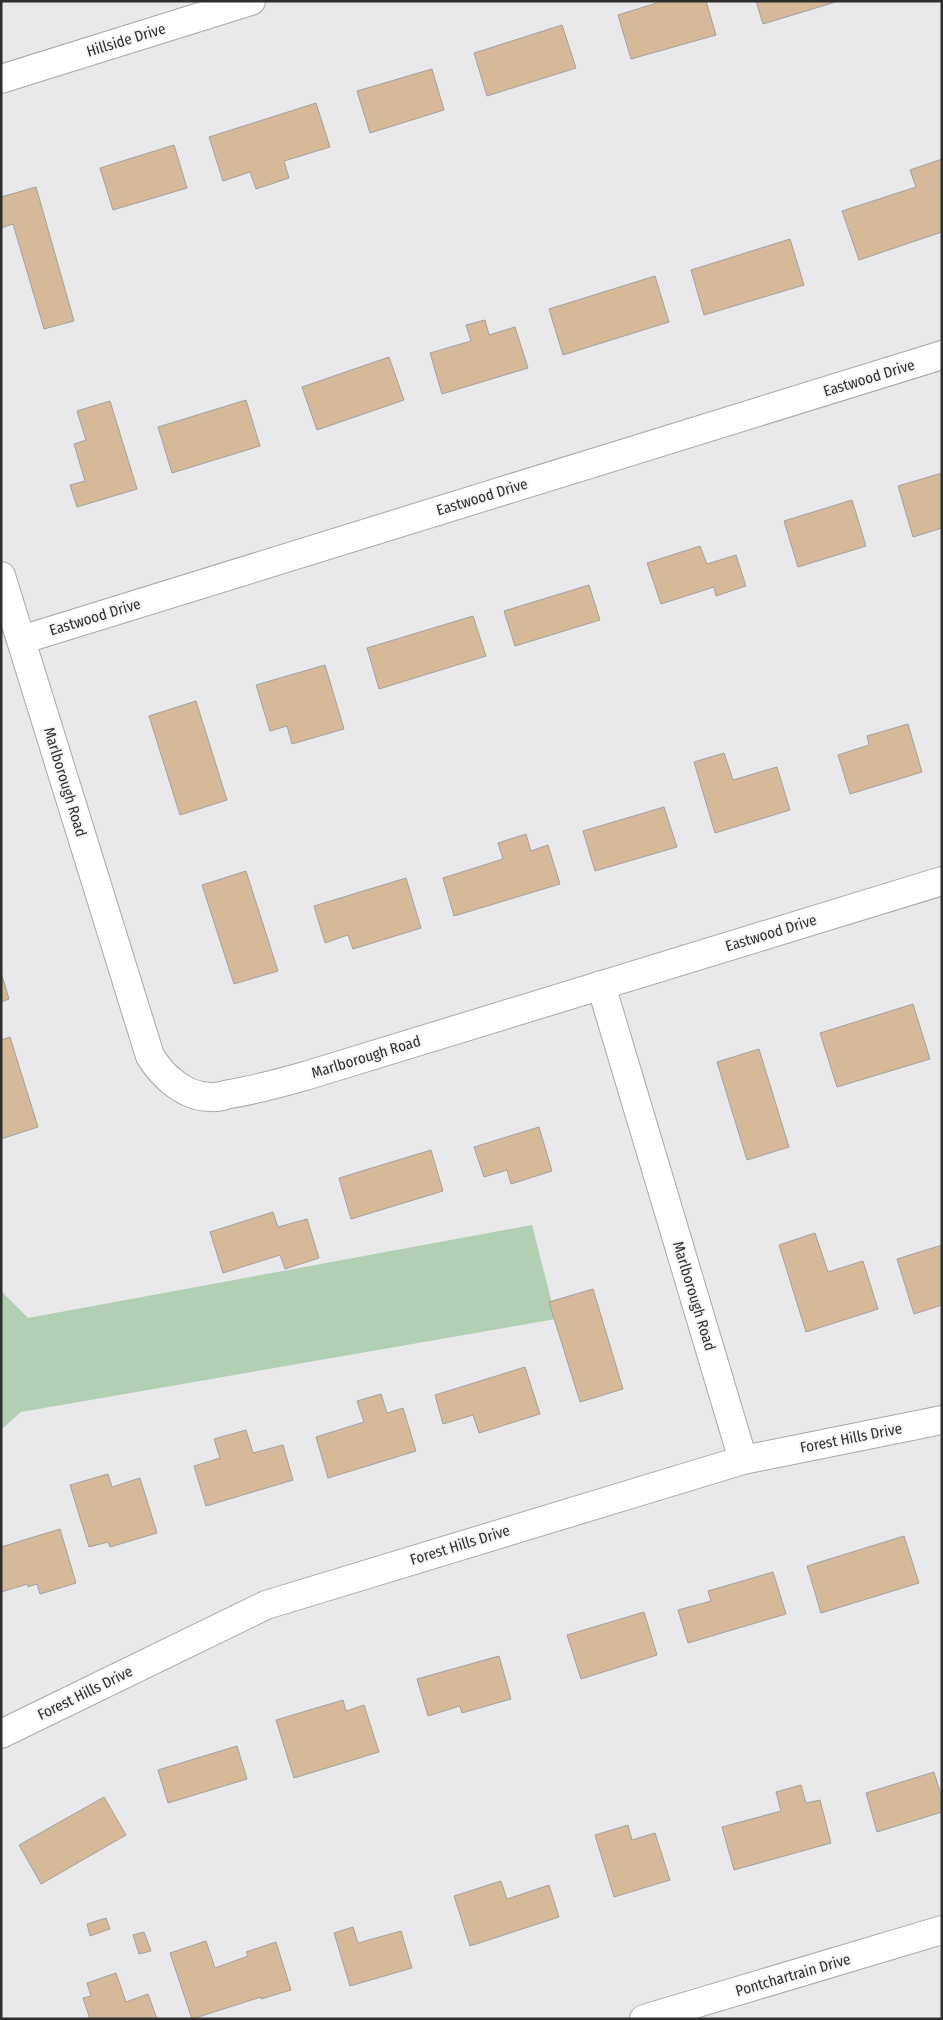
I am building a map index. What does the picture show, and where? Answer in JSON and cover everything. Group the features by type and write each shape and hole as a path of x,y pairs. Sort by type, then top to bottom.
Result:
{"street":[{"name":"Hillside Drive","path":"1,79 251,1"},
{"name":"Eastwood Drive","path":"22,640 942,355"},
{"name":"Marlborough Road","path":"1,576 150,1056 158,1070 169,1080 190,1093 211,1097 249,1091 305,1076 601,985 743,1460"},
{"name":"Eastwood Drive","path":"601,985 942,881"},
{"name":"Forest Hills Drive","path":"1,1734 266,1605 743,1460 942,1420"},
{"name":"Pontchartrain Drive","path":"644,2019 942,1930"}],"green space":[{"path":"532,1225 556,1319 21,1412 1,1430 1,1291 28,1318"}],"building":[{"path":"663,1 706,1 716,35 631,59 618,15"},
{"path":"756,1 839,1 763,24"},
{"path":"562,25 576,68 487,96 474,53"},
{"path":"432,69 444,110 370,133 357,91"},
{"path":"316,103 330,147 284,161 289,178 256,189 250,172 223,181 209,137"},
{"path":"174,145 187,188 113,210 100,168"},
{"path":"942,159 942,232 859,260 842,211 916,187 910,170"},
{"path":"36,187 74,321 44,329 13,224 1,228 1,197"},
{"path":"790,239 804,285 704,315 691,270"},
{"path":"655,276 669,322 563,355 549,309"},
{"path":"485,320 489,335 515,327 528,368 442,394 430,353 471,341 466,325"},
{"path":"389,357 404,400 317,430 302,387"},
{"path":"246,400 260,446 172,473 158,427"},
{"path":"110,401 137,489 77,507 70,485 85,481 74,444 86,440 77,411"},
{"path":"942,473 942,528 913,537 898,486"},
{"path":"852,500 866,546 798,567 784,521"},
{"path":"700,546 707,564 736,555 746,586 716,596 714,587 661,604 647,563"},
{"path":"589,585 600,620 515,646 504,611"},
{"path":"473,616 486,656 379,689 367,648"},
{"path":"325,665 344,729 292,744 287,726 270,731 256,685"},
{"path":"196,701 227,800 180,815 149,716"},
{"path":"908,724 922,772 850,794 838,755 869,745 867,736"},
{"path":"724,753 733,780 777,767 790,810 715,833 694,762"},
{"path":"664,807 677,847 595,871 583,831"},
{"path":"526,834 531,851 548,845 560,884 454,916 443,878 503,859 498,843"},
{"path":"246,871 278,971 234,984 202,885"},
{"path":"406,878 421,928 353,949 348,935 325,943 314,906"},
{"path":"1,972 9,999 1,1002"},
{"path":"913,1004 930,1059 837,1087 820,1033"},
{"path":"10,1037 38,1127 1,1139 1,1040"},
{"path":"759,1049 789,1147 747,1160 717,1062"},
{"path":"539,1127 552,1171 511,1184 507,1170 484,1177 474,1147"},
{"path":"431,1150 443,1191 351,1219 339,1178"},
{"path":"273,1212 278,1227 307,1219 319,1258 285,1269 280,1255 223,1273 210,1232"},
{"path":"815,1233 828,1272 863,1261 878,1309 806,1332 779,1245"},
{"path":"942,1245 942,1305 914,1314 897,1259"},
{"path":"593,1289 623,1389 580,1402 549,1302"},
{"path":"525,1367 540,1414 479,1433 473,1415 443,1424 435,1395"},
{"path":"381,1394 387,1413 403,1408 416,1451 328,1478 316,1437 364,1422 357,1401"},
{"path":"246,1430 253,1453 283,1445 293,1480 206,1506 194,1466 220,1458 214,1439"},
{"path":"108,1474 112,1487 140,1478 157,1533 110,1547 108,1542 89,1547 70,1485"},
{"path":"60,1529 76,1583 40,1594 37,1584 28,1587 28,1584 1,1592 1,1547"},
{"path":"904,1536 919,1583 821,1613 807,1566"},
{"path":"773,1572 786,1614 688,1643 678,1610 711,1601 708,1591"},
{"path":"644,1612 657,1655 581,1679 567,1635"},
{"path":"499,1656 511,1699 462,1713 460,1706 428,1716 417,1679"},
{"path":"343,1700 346,1711 364,1705 379,1752 294,1778 276,1720"},
{"path":"237,1746 247,1779 168,1803 158,1770"},
{"path":"934,1772 942,1799 942,1812 877,1832 866,1793"},
{"path":"801,1785 806,1803 820,1800 831,1843 734,1870 722,1827 781,1811 776,1792"},
{"path":"104,1797 126,1835 41,1884 19,1845"},
{"path":"628,1825 632,1840 655,1833 670,1880 614,1897 595,1835"},
{"path":"501,1881 507,1899 549,1885 559,1917 470,1946 454,1896"},
{"path":"106,1918 110,1929 90,1936 87,1924"},
{"path":"353,1927 358,1943 401,1931 412,1968 350,1986 334,1933"},
{"path":"144,1932 151,1951 139,1954 133,1935"},
{"path":"206,1941 215,1968 248,1956 246,1952 276,1942 291,1990 261,1999 261,1997 192,2019 170,1953"},
{"path":"116,1973 126,2002 148,1994 157,2019 90,2019 83,1998 91,1996 87,1983"}]}
